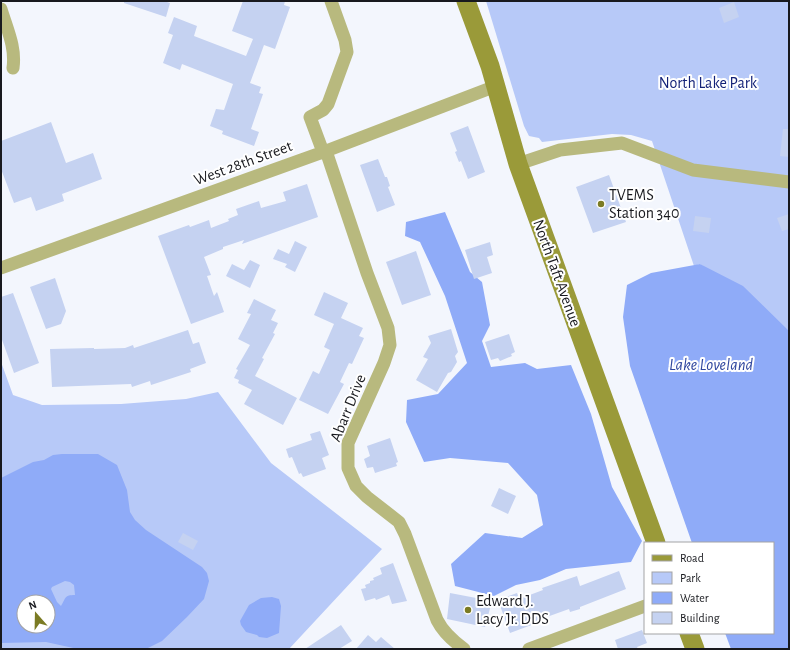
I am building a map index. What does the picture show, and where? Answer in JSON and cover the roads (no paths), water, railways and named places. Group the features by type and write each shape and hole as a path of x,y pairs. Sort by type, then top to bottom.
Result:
{"main road":[{"name":"North Taft Avenue","path":"466,1 490,66 518,164 656,542"},
{"path":"689,634 695,649"}],"street":[{"name":"Abarr Drive","path":"330,1 345,40 347,52 328,104 323,110 310,117 324,151 390,334 390,345 384,363 348,443 348,468 356,486 367,497 399,522 406,534 441,628 464,649"},
{"path":"1,9 14,47 13,68"},
{"name":"West 28th Street","path":"1,268 324,151 496,86"},
{"path":"518,164 560,150 622,143 693,170 789,182"},
{"path":"529,649 644,606"}],"water":[{"path":"445,212 470,272 482,282 490,325 482,341 491,367 525,363 537,369 571,365 591,414 612,487 642,541 631,562 566,569 540,580 516,585 494,596 455,586 451,564 485,533 522,538 543,525 537,495 508,463 450,458 424,462 406,422 407,400 438,394 467,363 445,296 420,242 405,236 406,222"},
{"name":"Lake Loveland","path":"700,264 743,286 789,331 789,649 731,649 725,634 774,634 774,542 692,542 630,366 623,317 627,285 651,273"},
{"path":"62,454 98,454 117,465 127,490 130,512 135,520 146,530 202,567 207,573 209,581 204,599 162,641 146,649 78,649 46,642 1,643 1,478 33,462 44,460 53,455"},
{"path":"272,597 279,599 281,606 279,633 267,638 259,637 246,632 240,621 249,605 261,598"}],"place":[{"name":"TVEMS Station 340","path":"601,204"},
{"name":"Edward J. Lacy Jr. DDS","path":"468,610"}],"park label":[{"name":"North Lake Park","path":"708,83"}]}
